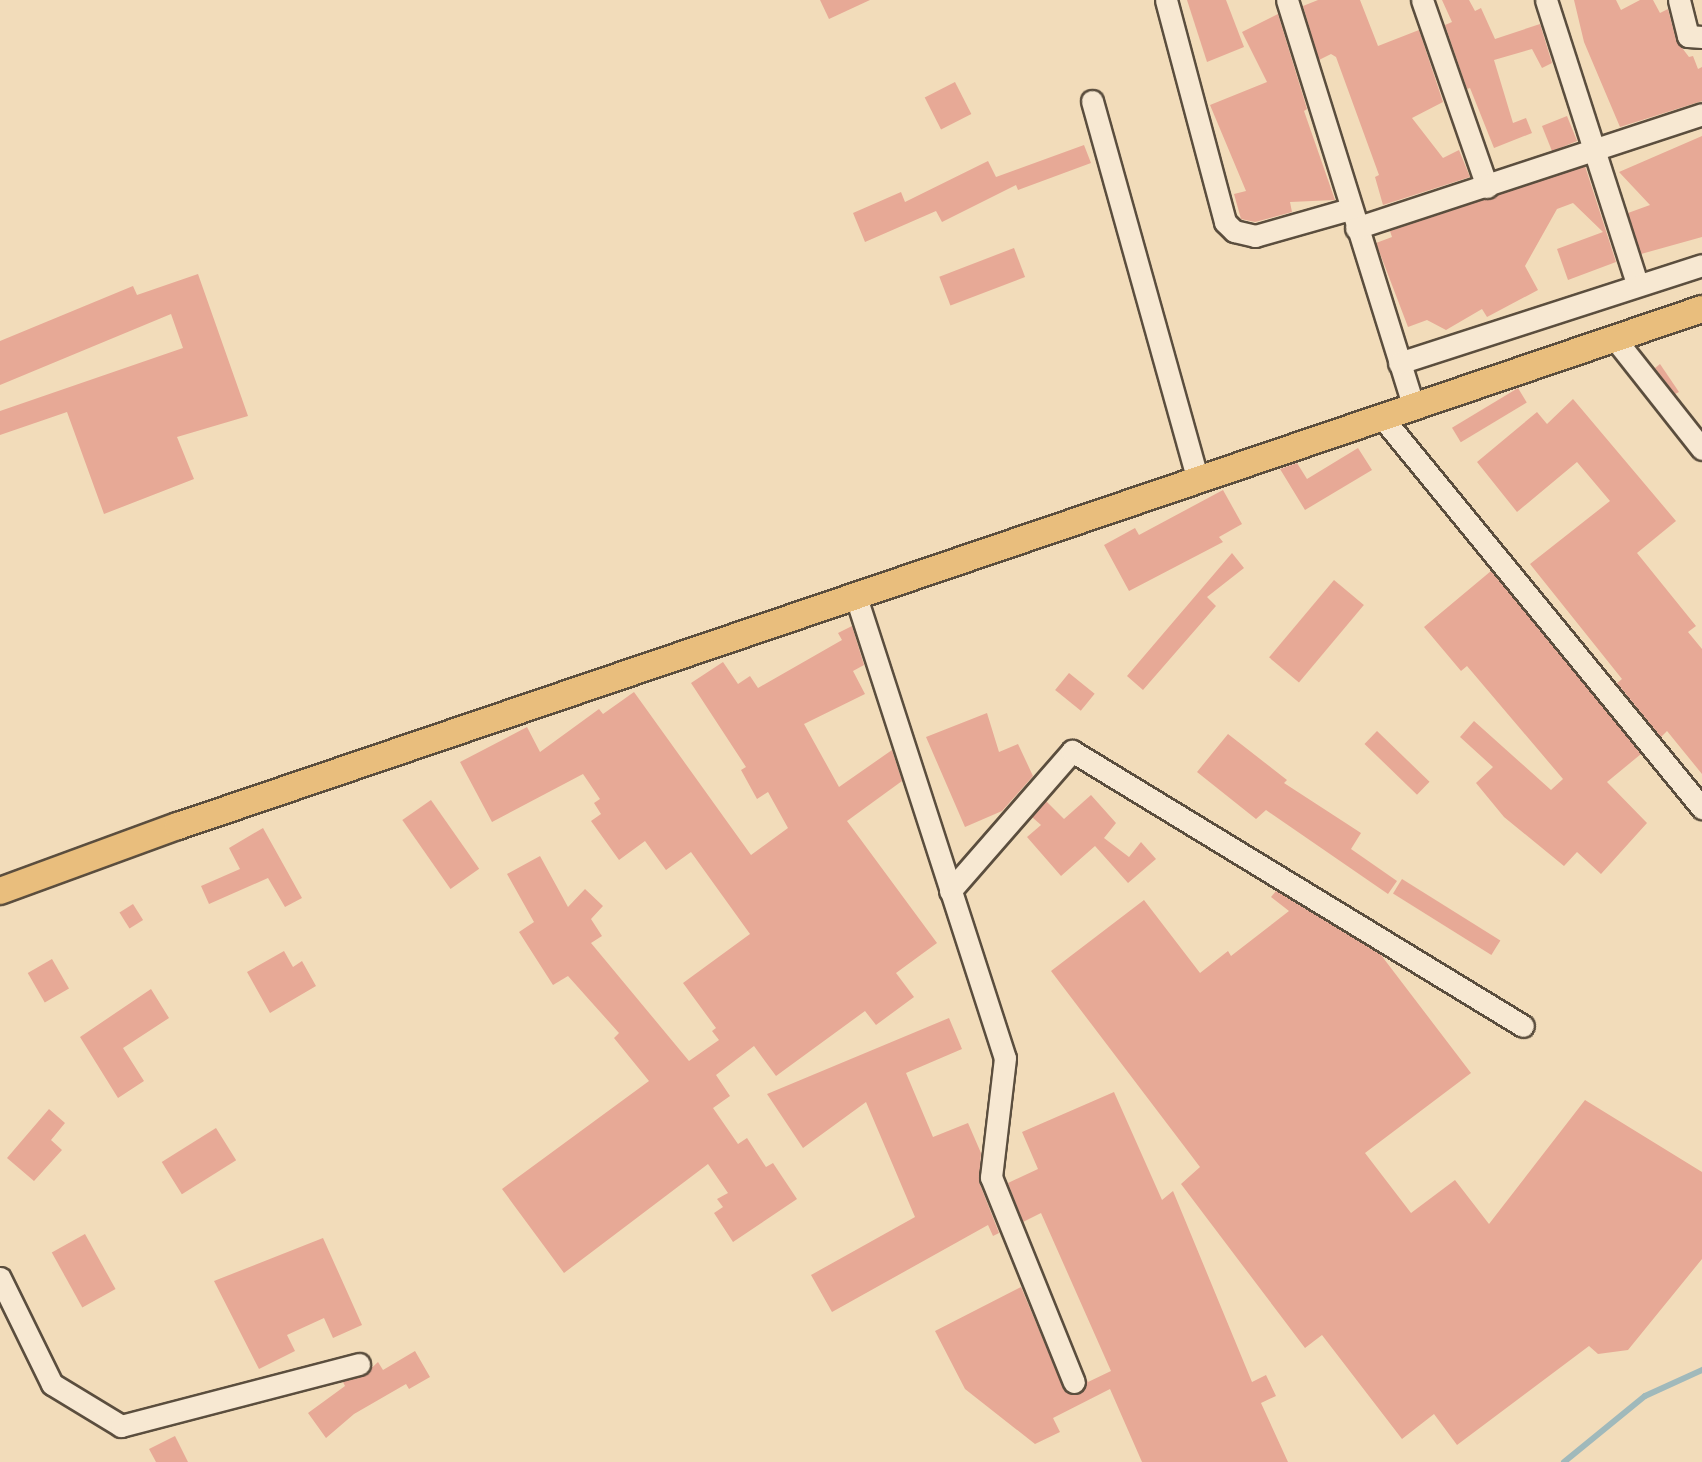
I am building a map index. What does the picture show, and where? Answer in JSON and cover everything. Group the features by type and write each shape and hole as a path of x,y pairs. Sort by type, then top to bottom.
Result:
{"main road":[{"path":"0,891 228,809 856,597 1197,478 1702,309"}],"street":[{"path":"1166,0 1225,222 1234,231 1255,236 1353,219 1487,187 1592,149 1702,114"},
{"path":"1287,0 1413,405"},
{"path":"1422,0 1487,187"},
{"path":"1546,0 1637,284"},
{"path":"1679,0 1688,36 1702,37"},
{"path":"1092,101 1197,478"},
{"path":"1399,363 1702,265"},
{"path":"1615,339 1702,449"},
{"path":"1381,416 1702,808"},
{"path":"856,597 1005,1058 991,1177 1074,1382"},
{"path":"950,891 1072,751 1522,1026"},
{"path":"0,1278 52,1384 121,1426 359,1364"}],"building":[{"path":"820,0 870,0 829,19"},
{"path":"1187,0 1226,0 1244,47 1207,62"},
{"path":"1318,0 1360,0 1378,46 1419,30 1443,102 1412,118 1443,158 1459,150 1470,177 1383,205 1375,177 1379,175 1336,57 1331,54 1319,60 1303,6"},
{"path":"1442,0 1469,0 1475,11 1481,8 1495,39 1540,24 1552,63 1542,68 1532,49 1494,60 1513,123 1526,118 1532,133 1494,148 1470,88 1467,89 1445,25 1452,22"},
{"path":"1574,0 1616,0 1621,10 1640,0 1653,0 1660,13 1668,9 1676,40 1689,57 1693,56 1698,69 1702,67 1702,101 1620,127 1584,42"},
{"path":"1278,14 1307,109 1304,111 1335,200 1290,202 1292,212 1255,222 1241,219 1234,194 1246,191 1210,105 1267,82 1242,32"},
{"path":"955,82 971,114 941,130 925,97"},
{"path":"1567,116 1577,141 1552,151 1542,126"},
{"path":"1702,136 1702,237 1641,254 1628,213 1650,205 1619,172"},
{"path":"1084,145 1091,163 1018,190 1016,185 942,222 936,211 865,242 853,213 901,192 905,202 988,161 996,177"},
{"path":"1585,166 1616,262 1568,280 1557,249 1603,232 1573,203 1557,209 1525,266 1538,290 1487,317 1482,309 1446,330 1427,320 1408,327 1376,243 1392,237 1390,231"},
{"path":"1014,248 1025,277 950,306 939,277"},
{"path":"198,274 248,416 177,437 194,479 104,514 67,412 0,435 0,411 183,348 171,314 0,385 0,341 133,286 137,295"},
{"path":"1660,364 1679,392 1675,394 1655,368"},
{"path":"1518,388 1527,403 1461,442 1452,428"},
{"path":"1573,399 1676,521 1637,553 1696,626 1688,632 1702,649 1702,774 1667,731 1661,737 1617,683 1622,679 1530,564 1610,501 1577,462 1517,512 1477,462 1537,412 1547,424"},
{"path":"1358,448 1372,470 1305,510 1280,469 1297,463 1307,479"},
{"path":"1223,490 1242,524 1219,537 1223,542 1129,591 1104,545 1135,528 1139,535"},
{"path":"1232,553 1244,568 1207,597 1216,606 1143,690 1127,676"},
{"path":"1491,571 1641,754 1607,782 1647,823 1601,874 1577,852 1564,866 1504,817 1476,783 1493,767 1460,737 1474,721 1551,790 1563,779 1467,666 1461,671 1424,627"},
{"path":"1334,580 1364,605 1299,682 1269,657"},
{"path":"852,626 864,665 853,671 865,694 804,724 839,787 892,750 902,781 847,821 937,943 896,973 914,997 876,1025 865,1011 776,1076 754,1046 716,1075 730,1096 713,1108 738,1144 747,1138 766,1167 773,1163 797,1199 733,1242 714,1213 723,1207 717,1199 728,1193 708,1164 564,1273 502,1189 649,1081 614,1038 619,1033 568,976 553,985 519,932 534,922 507,874 540,856 568,907 585,889 603,906 591,919 602,936 591,943 689,1061 719,1040 712,1031 716,1028 683,983 750,934 691,852 666,870 645,841 619,860 591,821 601,814 594,803 600,799 583,774 492,822 460,762 527,727 540,752 599,709 603,714 634,692 751,855 788,828 768,792 757,799 741,770 746,767 691,683 723,662 738,684 750,676 758,688 842,640 838,633"},
{"path":"1069,673 1095,694 1081,711 1055,690"},
{"path":"987,713 999,752 1018,744 1033,776 1002,811 965,827 926,737"},
{"path":"1377,731 1430,782 1417,795 1364,744"},
{"path":"1228,734 1287,780 1284,783 1361,833 1351,849 1397,881 1388,894 1266,810 1256,819 1197,772"},
{"path":"1091,795 1116,823 1104,838 1129,857 1141,842 1156,859 1128,883 1095,846 1061,876 1027,837 1041,825 1032,817 1046,801 1064,819"},
{"path":"431,800 479,869 451,889 402,820"},
{"path":"263,828 302,898 285,907 268,878 209,904 201,886 240,869 229,848"},
{"path":"1402,879 1500,940 1491,955 1393,893"},
{"path":"1276,891 1381,955 1471,1073 1365,1153 1411,1213 1455,1180 1489,1224 1585,1100 1702,1172 1702,1259 1628,1350 1598,1354 1589,1346 1457,1445 1434,1414 1402,1439 1322,1335 1305,1348 1181,1184 1200,1167 1051,971 1144,900 1200,973 1228,951 1231,956 1289,911 1271,897"},
{"path":"133,904 143,920 129,929 119,912"},
{"path":"284,951 293,967 302,961 316,986 270,1013 247,972"},
{"path":"52,959 69,988 45,1002 28,973"},
{"path":"151,989 169,1018 123,1048 144,1081 118,1098 80,1037"},
{"path":"949,1018 962,1049 906,1073 933,1137 968,1123 981,1153 979,1182 999,1233 993,1236 988,1225 832,1312 811,1275 915,1217 866,1102 803,1148 767,1094"},
{"path":"1114,1092 1162,1200 1173,1191 1252,1382 1266,1375 1276,1396 1261,1403 1288,1462 1142,1462 1110,1389 1053,1418 1060,1432 1035,1444 965,1389 935,1331 1021,1287 1065,1392 1080,1394 1086,1378 1088,1382 1111,1371 1041,1213 1023,1222 1008,1183 1038,1169 1022,1132"},
{"path":"49,1109 65,1123 51,1140 62,1150 34,1181 7,1158"},
{"path":"216,1128 236,1160 182,1194 162,1162"},
{"path":"85,1234 116,1289 82,1308 52,1252"},
{"path":"323,1238 362,1325 333,1338 324,1318 287,1335 295,1351 259,1369 214,1281"},
{"path":"415,1351 430,1377 409,1389 406,1384 354,1414 326,1438 308,1413 345,1386 343,1382 363,1376 378,1362 383,1370"},
{"path":"175,1436 188,1462 156,1462 149,1449"}],"waterway":[{"path":"1564,1462 1645,1396 1702,1370"}]}
